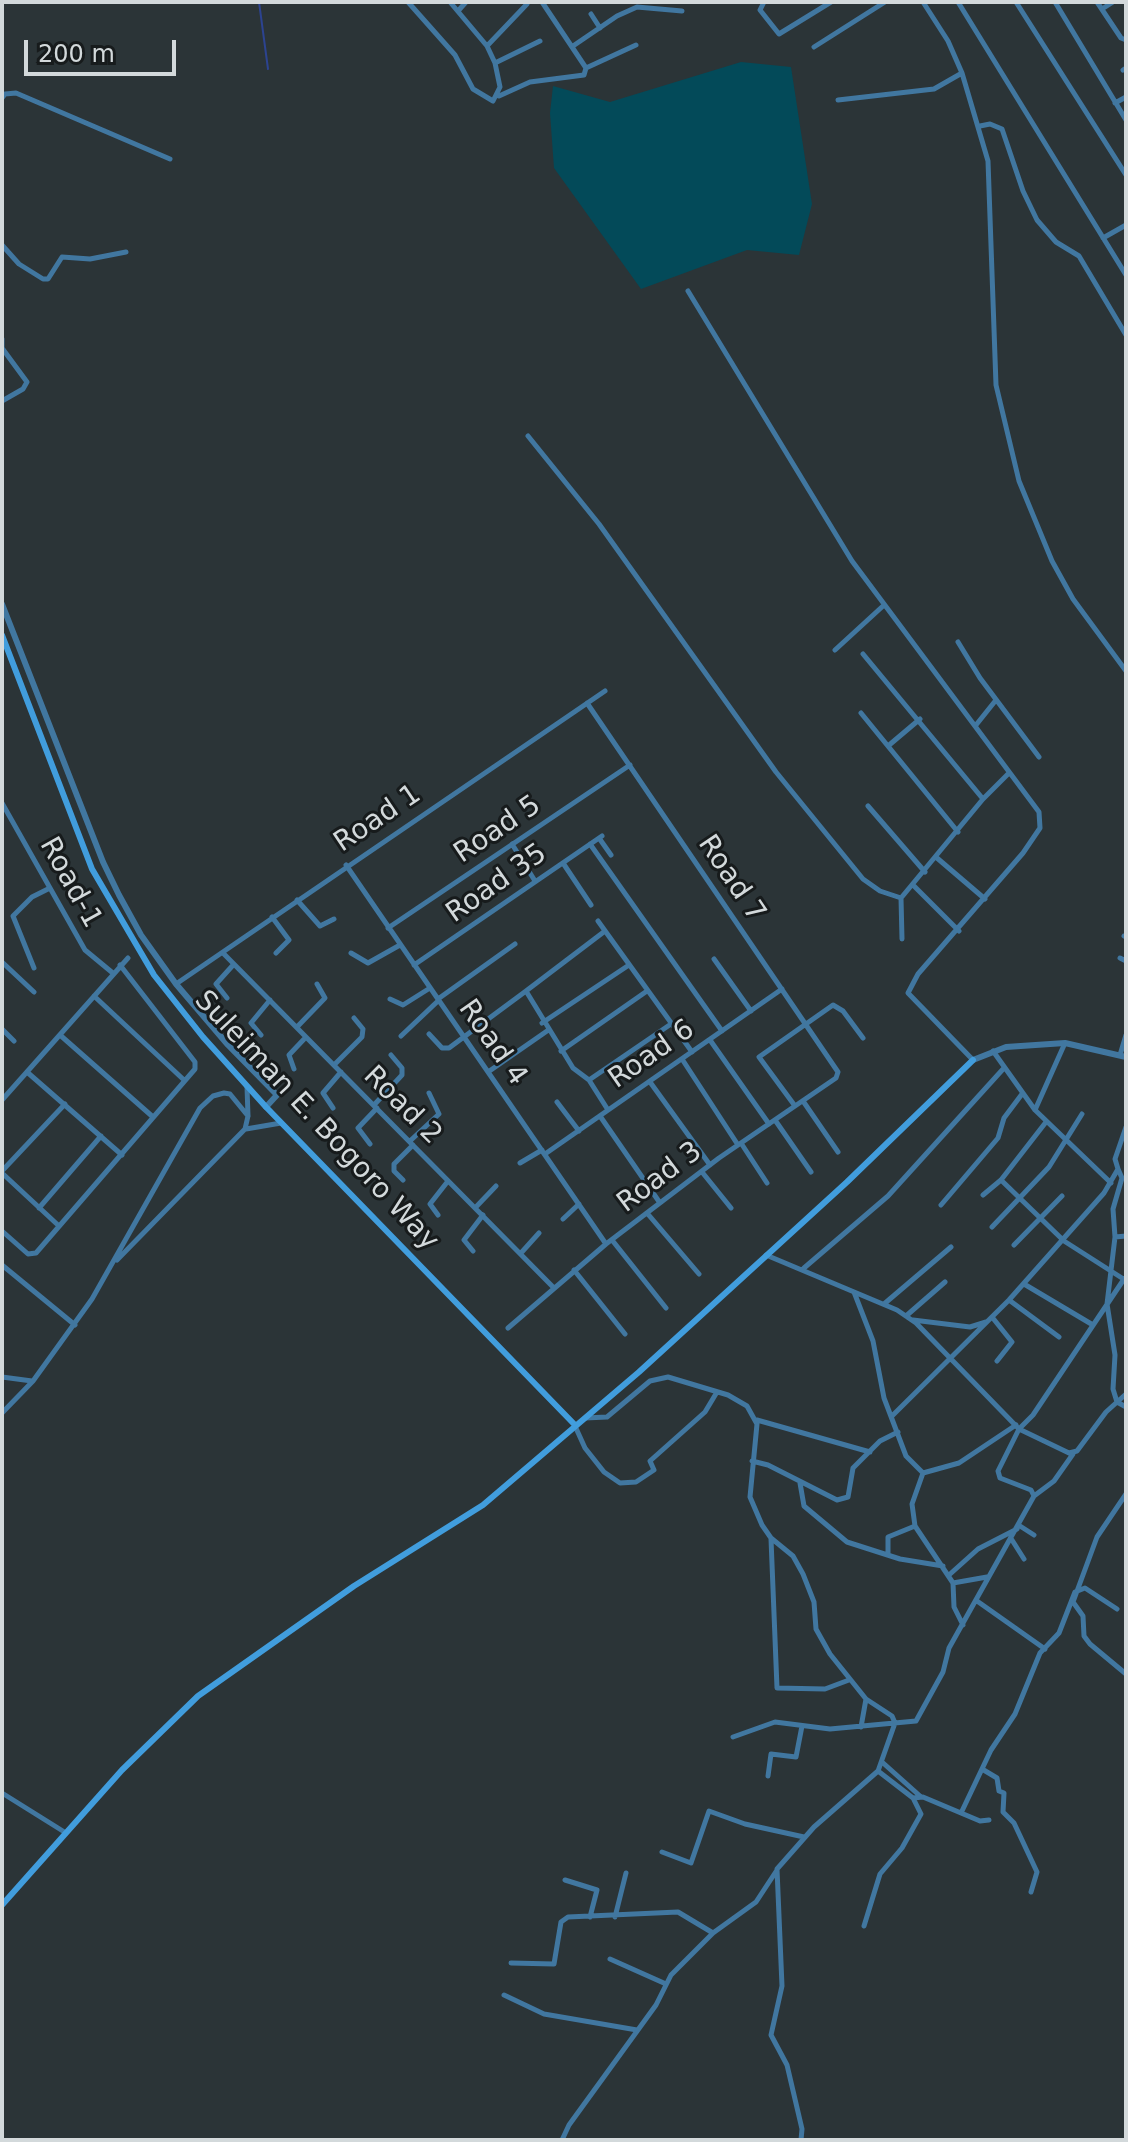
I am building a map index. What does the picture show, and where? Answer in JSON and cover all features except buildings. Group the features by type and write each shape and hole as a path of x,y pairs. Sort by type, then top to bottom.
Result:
{"main road":[{"name":"Suleiman E. Bogoro Way","path":"2,635 103,891 154,975 247,1087 575,1425"},
{"path":"2,1905 122,1770 198,1696 354,1586 483,1505 847,1182 973,1060"}],"street":[{"path":"408,2 455,55 473,89 493,101 546,78 580,77 586,68 636,45"},
{"path":"450,2 487,46 495,63 500,87 498,97"},
{"path":"458,11 466,2"},
{"path":"542,2 586,68"},
{"path":"764,2 760,10 779,34 831,2"},
{"path":"814,47 885,2"},
{"path":"923,2 948,41 980,126 990,193 994,360 1008,443 1019,481 1052,561 1073,599 1126,671"},
{"path":"959,2 1126,275"},
{"path":"1016,2 1126,175"},
{"path":"1055,2 1126,120"},
{"path":"1097,2 1121,38 1126,40"},
{"path":"1102,9 1113,2"},
{"path":"487,46 527,4"},
{"path":"573,46 637,7 682,11"},
{"path":"591,14 600,28"},
{"path":"495,63 540,41"},
{"path":"838,100 934,89 962,73"},
{"path":"2,98 5,94 16,93 170,159"},
{"path":"1115,103 1126,97"},
{"path":"980,126 990,124 1002,129 1023,191 1037,220 1056,242 1079,256 1126,335"},
{"path":"1103,238 1126,225"},
{"path":"2,245 19,264 43,279 48,279 62,257 90,259 126,252"},
{"path":"688,291 883,606 976,725 1042,821 1023,853 959,931 918,974 909,996 973,1060 993,1051 1065,1043 1123,1056 1126,1035"},
{"path":"2,339 2,348 27,382 23,389 2,401"},
{"path":"528,436 599,524 786,784 863,879 880,891 901,898"},
{"name":"Suleiman E. Bogoro Way","path":"2,604 103,862 141,935 220,1037 277,1095 266,1107"},
{"path":"835,650 883,606"},
{"path":"958,642 1039,757"},
{"path":"863,654 920,719 983,799"},
{"name":"Road 1","path":"176,984 605,691"},
{"path":"976,725 996,700"},
{"name":"Road 7","path":"587,703 837,1068 836,1078"},
{"path":"861,713 958,832"},
{"path":"888,746 920,719"},
{"name":"Road 5","path":"388,928 630,765"},
{"path":"902,939 901,898 983,799 1009,773"},
{"name":"Road-1","path":"2,803 85,950 114,974"},
{"path":"868,806 925,872"},
{"name":"Road 35","path":"414,965 601,837 611,855"},
{"path":"512,844 535,881"},
{"path":"590,844 722,1031"},
{"path":"937,858 985,899"},
{"path":"563,863 591,905"},
{"name":"Road 4","path":"346,865 579,1204 666,1308"},
{"path":"913,885 959,931"},
{"path":"34,968 13,916 32,897 50,888"},
{"path":"297,900 320,926 334,919"},
{"path":"272,917 289,940 276,953"},
{"path":"598,921 692,1052"},
{"path":"429,1034 445,1049 605,931"},
{"path":"401,1036 438,1000 515,944"},
{"path":"351,953 368,963 400,945"},
{"name":"Road 2","path":"223,953 553,1287"},
{"path":"2,1100 128,958"},
{"path":"714,959 751,1011"},
{"path":"2,962 34,992"},
{"path":"227,998 216,984 234,964"},
{"path":"2,1231 32,1255 195,1069 195,1062 120,965"},
{"path":"542,1023 629,965"},
{"path":"297,1027 325,998 317,984"},
{"path":"390,999 403,1005 430,988"},
{"name":"Road 6","path":"520,1163 579,1131 782,989"},
{"path":"526,991 547,1031 573,1068 589,1080 608,1110"},
{"path":"561,1051 647,991"},
{"path":"94,996 184,1080"},
{"path":"261,1035 251,1023 270,1000"},
{"path":"795,1106 759,1057 829,1006 839,1006 863,1038"},
{"path":"334,1065 362,1037 363,1029 354,1018"},
{"path":"589,1080 671,1024"},
{"path":"2,1029 14,1041"},
{"path":"488,1072 547,1031"},
{"path":"60,1035 153,1117"},
{"path":"294,1069 288,1058 306,1037"},
{"path":"710,1039 811,1172"},
{"path":"1035,1110 1065,1043"},
{"path":"993,1051 1035,1110 1111,1183"},
{"path":"370,1144 358,1128 402,1075 402,1068 391,1055"},
{"path":"682,1059 767,1183"},
{"path":"803,1268 880,1204 1004,1068"},
{"path":"27,1072 122,1155"},
{"path":"333,1108 323,1093 341,1072"},
{"name":"Road 3","path":"508,1328 553,1287 660,1203 836,1078"},
{"path":"650,1081 710,1165"},
{"path":"110,1267 245,1129 247,1087"},
{"path":"403,1180 393,1167 439,1114 429,1093"},
{"path":"2,1413 33,1381 75,1325 200,1108 213,1096 230,1094 248,1116"},
{"path":"941,1205 998,1138 1004,1118 1022,1094"},
{"path":"803,1101 838,1152"},
{"path":"557,1102 579,1131"},
{"path":"59,1226 2,1172 65,1104"},
{"path":"992,1227 1022,1199 1067,1141 1082,1114"},
{"path":"600,1116 660,1203"},
{"path":"983,1195 1001,1180 1046,1122"},
{"path":"245,1129 281,1123"},
{"path":"1117,1402 1107,1304 1115,1237 1113,1209 1122,1178 1115,1159 1126,1127"},
{"path":"39,1208 101,1136"},
{"path":"1115,1159 1126,1163"},
{"path":"892,1416 948,1356 990,1320 1064,1241 1111,1183 1118,1169"},
{"path":"701,1172 731,1208"},
{"path":"923,1473 959,1463 1033,1415 1125,1280 1064,1241 1001,1180"},
{"path":"438,1215 430,1207 431,1200 448,1181"},
{"path":"475,1208 496,1186"},
{"path":"1014,1245 1062,1196"},
{"path":"563,1219 579,1204"},
{"path":"647,1213 699,1274"},
{"path":"473,1251 464,1240 483,1215"},
{"path":"521,1253 539,1233"},
{"path":"1115,1237 1126,1236"},
{"path":"883,1304 951,1247"},
{"path":"765,1255 803,1268 909,1318 1018,1427 1073,1454"},
{"path":"2,1265 75,1325"},
{"path":"574,1270 625,1334"},
{"path":"909,1318 945,1282"},
{"path":"1024,1284 1093,1325"},
{"path":"854,1291 873,1341 884,1398 906,1456 923,1473"},
{"path":"1009,1300 1059,1337"},
{"path":"909,1318 970,1327 990,1320"},
{"path":"990,1320 1012,1342 997,1361"},
{"path":"2,1377 33,1381"},
{"path":"584,1418 607,1417 650,1381 668,1377 717,1392 747,1406 757,1420 870,1452"},
{"path":"575,1425 585,1448 604,1472 620,1483 636,1482 654,1470 650,1461 705,1412 717,1392"},
{"path":"733,1737 768,1723 830,1729 916,1721 925,1710 949,1648 1034,1496 1054,1481 1073,1454 1126,1394"},
{"path":"1117,1402 1126,1406"},
{"path":"562,2140 569,2125 656,2005 666,1984 713,1933 756,1902 777,1869 805,1838 878,1771 895,1723 892,1716 866,1699 849,1680 816,1629 814,1602 803,1574 793,1556 771,1538 750,1497 755,1479 752,1461 757,1420"},
{"path":"1018,1427 997,1475 1031,1490 1034,1496"},
{"path":"752,1461 768,1465 837,1500 848,1497 853,1468 880,1441 899,1432"},
{"path":"923,1473 912,1504 915,1526 953,1583 954,1607 960,1612 963,1625"},
{"path":"800,1483 804,1506 814,1518 847,1542 900,1559 943,1566"},
{"path":"962,1811 982,1769 1015,1714 1045,1649 1059,1633 1097,1537 1126,1494"},
{"path":"888,1553 888,1537 915,1526"},
{"path":"1018,1527 1034,1535"},
{"path":"949,1575 978,1549 1018,1527"},
{"path":"771,1538 777,1688 825,1689 849,1680"},
{"path":"1012,1539 1024,1559"},
{"path":"953,1583 987,1577"},
{"path":"1075,1592 1085,1588 1117,1609"},
{"path":"1075,1592 1073,1602 1083,1616 1084,1636 1126,1674"},
{"path":"977,1601 1045,1649"},
{"path":"861,1727 866,1699"},
{"path":"768,1776 771,1754 796,1757 802,1726"},
{"path":"882,1762 921,1797 962,1811 980,1821 989,1820"},
{"path":"982,1769 997,1778 999,1791 1004,1793 1003,1812 1014,1823 1037,1872 1031,1892"},
{"path":"864,1926 880,1874 919,1823 921,1809 913,1798 878,1771"},
{"path":"2,1793 66,1833"},
{"path":"913,1798 921,1797"},
{"path":"662,1852 691,1863 709,1811 745,1824 805,1838"},
{"path":"777,1869 782,1986 771,2035 787,2065 802,2129 801,2140"},
{"path":"615,1917 626,1873"},
{"path":"565,1880 597,1890 590,1917"},
{"path":"511,1963 553,1964 563,1919 682,1912 713,1933"},
{"path":"610,1959 666,1984"},
{"path":"504,1995 544,2014 637,2030"}],"shaded area":[{"path":"741,62 791,67 812,204 799,255 747,250 641,289 554,168 550,113 553,86 610,102"}],"waterway":[{"path":"259,2 268,69"}]}
